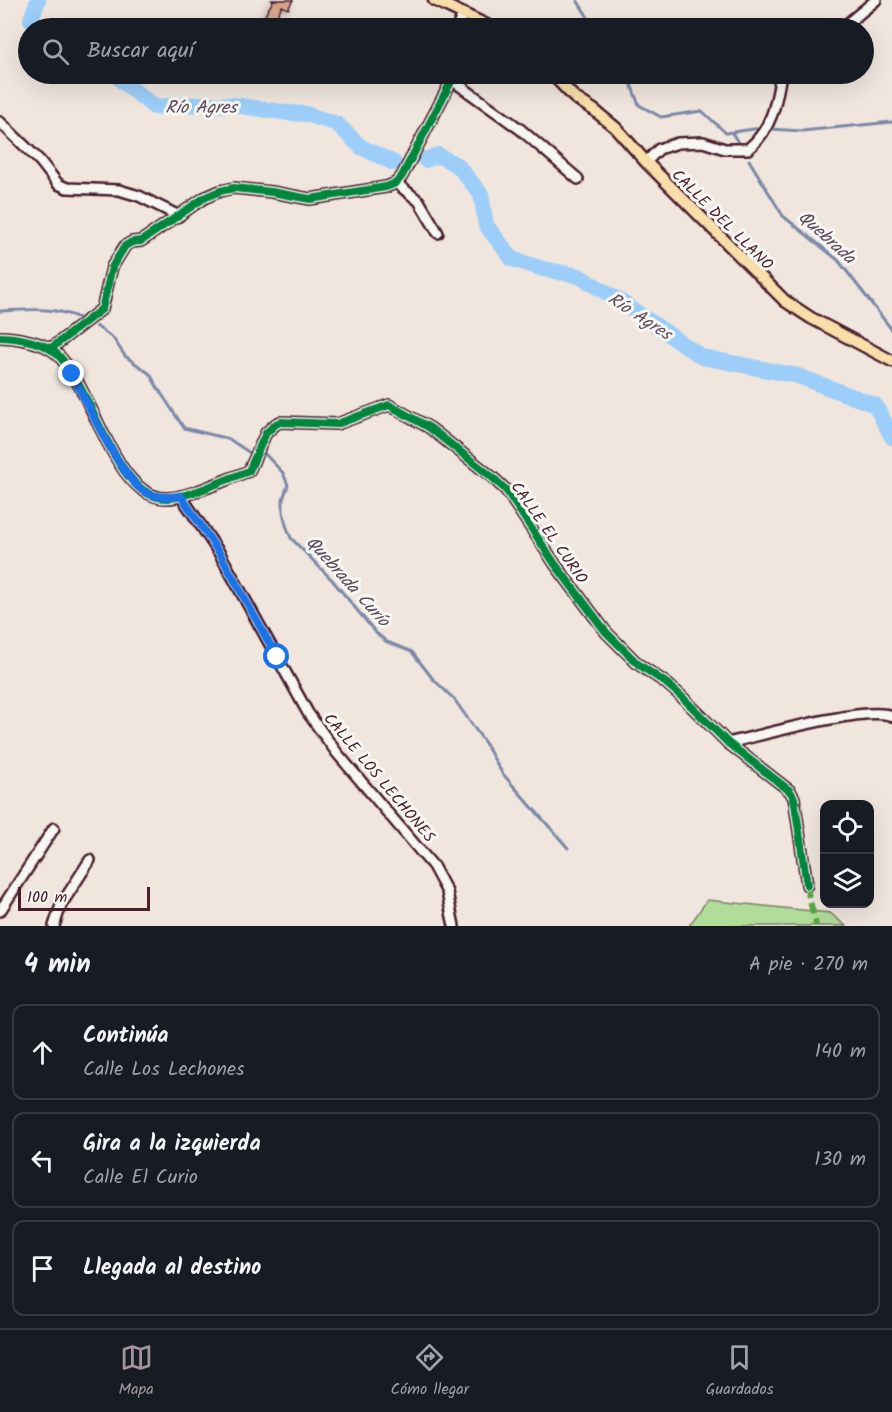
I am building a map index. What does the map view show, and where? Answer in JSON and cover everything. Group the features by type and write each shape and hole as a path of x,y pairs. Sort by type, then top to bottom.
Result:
{"main road":[{"path":"434,0 472,18"},
{"name":"CALLE DEL LLANO","path":"562,84 575,98 616,128 646,162 784,301 892,361"}],"street":[{"path":"854,18 876,0"},
{"path":"461,18 463,14"},
{"path":"0,337 50,349 102,309 112,267 125,246 141,241 204,198 219,191 234,188 310,199 386,187 396,183 402,176 448,84"},
{"path":"462,84 520,129 578,179"},
{"path":"646,162 659,149 678,143 703,142 725,149 748,149 761,138 774,111 779,84"},
{"path":"0,122 40,161 58,184 67,188 119,190 139,196 179,216"},
{"path":"396,183 419,201 438,233"},
{"name":"CALLE EL CURIO","path":"50,349 72,374 107,441 134,481 146,492 160,497 181,496 249,471 268,429 280,422 336,424 392,405 452,444 506,490 555,564 606,632 638,664 681,696 728,743"},
{"name":"CALLE LOS LECHONES","path":"181,496 220,554 308,713 337,753 434,866 447,892 454,926"},
{"path":"728,743 848,716 885,714 892,716"},
{"path":"728,743 790,791 794,798 807,885"},
{"path":"0,911 54,828"},
{"path":"54,926 61,905 90,860"}],"green space":[{"path":"707,900 830,913 846,926 689,926"}],"building":[{"path":"293,0 288,9 282,6 275,18 264,18 273,1"}],"waterway":[{"name":"Río Agres","path":"31,18 38,0"},
{"path":"577,0 588,18"},
{"name":"Río Agres","path":"126,84 154,107 201,104 234,105 306,114 337,124 361,147 394,163"},
{"path":"631,84 639,105 661,117 702,111 726,133 761,128"},
{"path":"770,129 802,131 892,122"},
{"path":"732,133 739,144"},
{"name":"Río Agres","path":"425,160 438,155 458,166 481,194 486,225 512,259 543,269 579,276 702,357 798,376 875,405 892,437"},
{"name":"Quebrada","path":"749,160 783,216 838,260 892,330"},
{"name":"Quebrada Curío","path":"0,311 50,310 79,318"},
{"name":"Quebrada Curío","path":"96,326 113,338 125,356 150,374 184,428 229,439 250,453 265,454 283,473 288,485 283,499 283,512 291,538 333,581 376,633 387,642 412,652 433,679 454,699 485,743 502,773 568,848"}],"marked path":[{"path":"807,885 816,926"}],"cycle path":[{"path":"50,349 102,309 112,267 125,246 141,241 204,198 234,188 310,199 386,187 396,183 402,176 450,84"},
{"path":"0,337 25,340 49,348 64,361 115,457 130,478 147,493 166,498 196,492 249,471 266,433 280,422 337,424 389,405 430,428 506,490 555,564 606,632 638,664 681,696 728,743 790,791 794,798 807,885"}],"route":[{"path":"72,374 107,441 140,488 160,497 181,496 220,554 277,657"}]}
